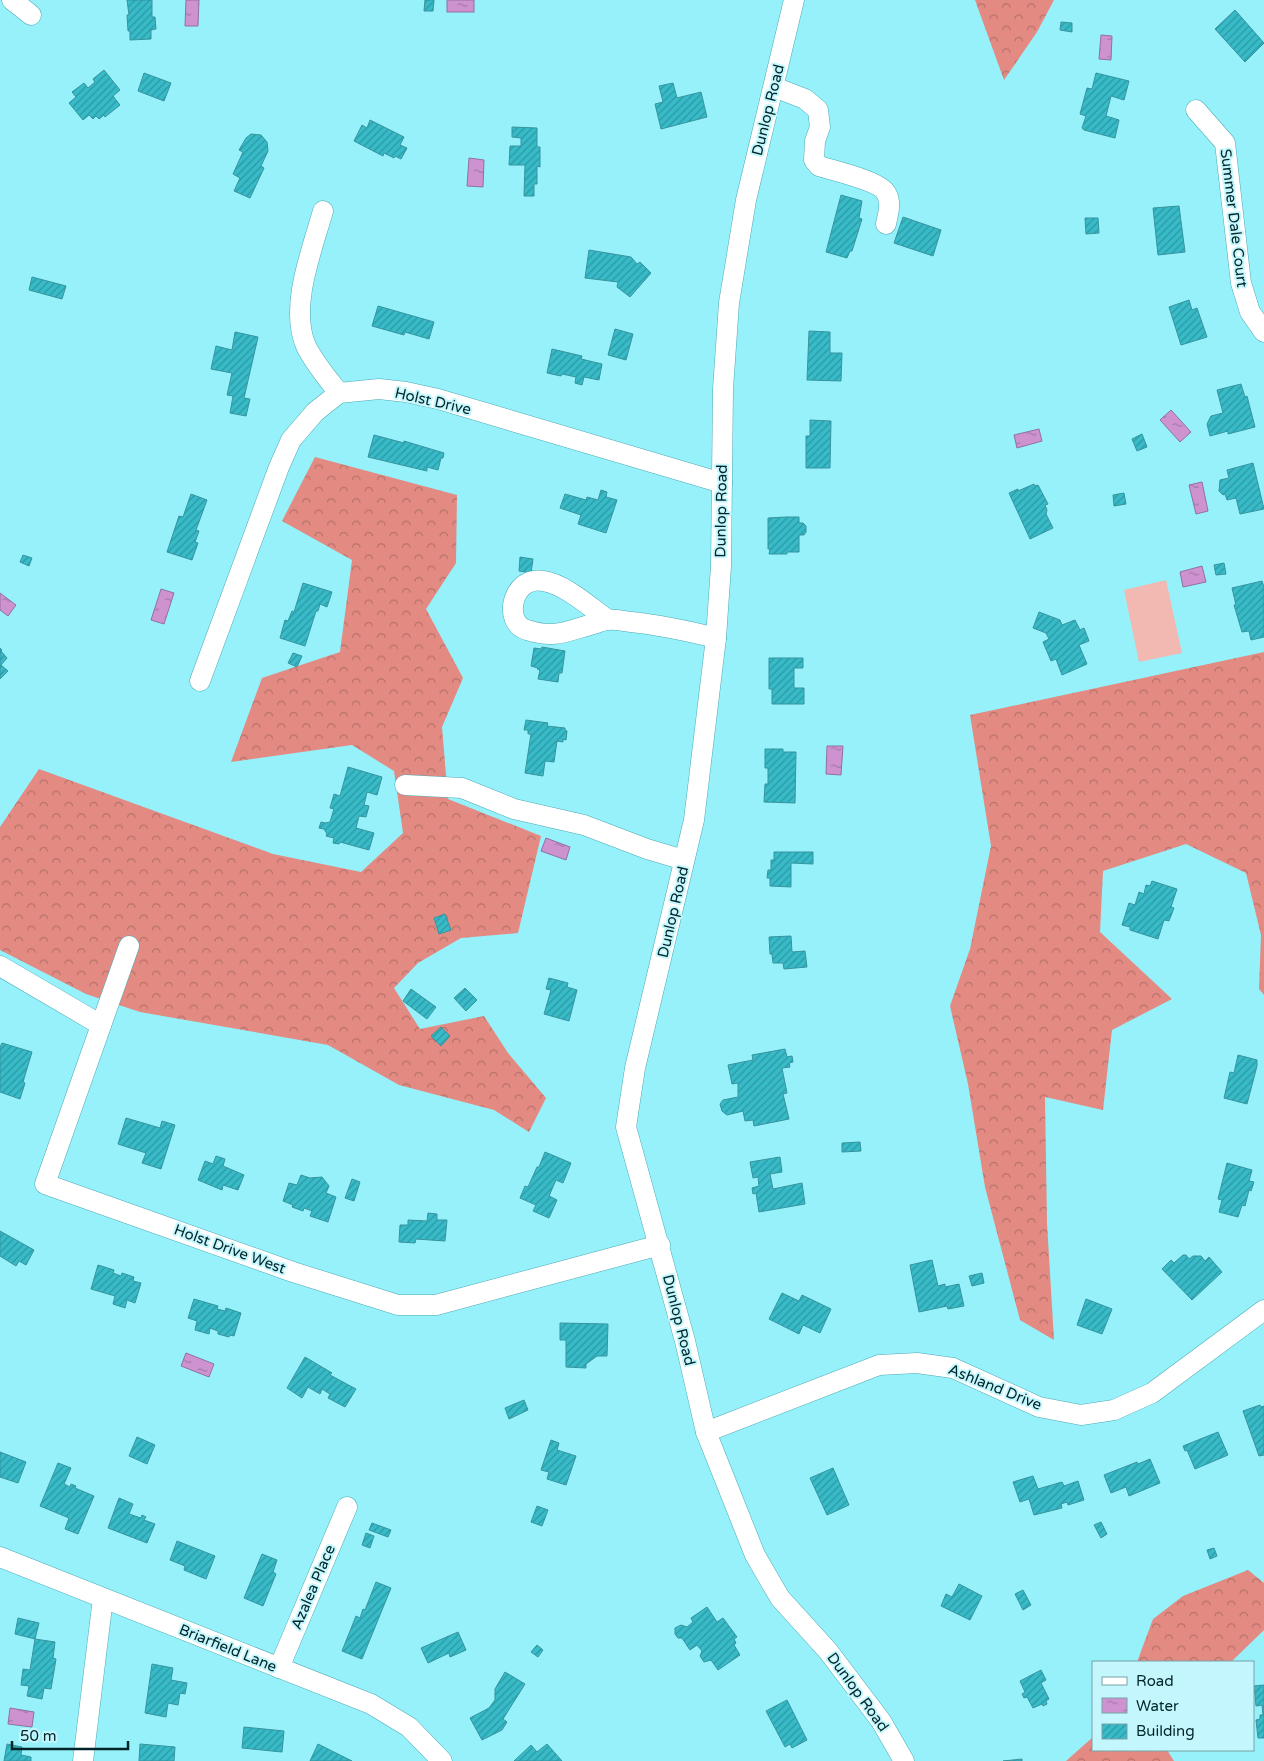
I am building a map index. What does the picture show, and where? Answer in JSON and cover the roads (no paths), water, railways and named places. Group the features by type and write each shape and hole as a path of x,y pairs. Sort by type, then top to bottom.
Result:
{"street":[{"path":"12,0 30,15"},
{"name":"Dunlop Road","path":"794,0 746,200 729,303 723,389 720,566 716,638 694,820 635,1068 626,1127 660,1245 706,1432 755,1555 780,1598 828,1651 858,1690 881,1721 904,1761"},
{"path":"774,87 806,99 818,110 820,127 815,141 814,160 819,166 877,184 886,192 890,206 886,224"},
{"name":"Summer Dale Court","path":"1196,110 1226,143 1240,283 1250,312 1264,332"},
{"path":"200,681 279,467 291,440 315,412 339,393 320,370 306,345 300,321 302,289 323,211"},
{"name":"Holst Drive","path":"339,393 379,389 406,392 438,399 722,483"},
{"path":"608,620 672,627 716,638"},
{"path":"405,785 462,788 496,802 584,825 647,849 684,860"},
{"name":"Holst Drive West","path":"129,946 46,1184 293,1272 398,1305 436,1305 660,1245"},
{"path":"0,966 101,1025"},
{"name":"Ashland Drive","path":"706,1432 879,1365 917,1363 953,1368 1039,1407 1081,1415 1114,1410 1152,1393 1264,1310"},
{"name":"Azalea Place","path":"280,1668 347,1507"},
{"name":"Briarfield Lane","path":"0,1557 370,1704 409,1727 442,1761"},
{"path":"82,1761 103,1598"}],"water":[{"path":"186,0 199,0 198,26 185,26"},
{"path":"447,0 474,0 474,12 447,12"},
{"path":"1101,35 1112,36 1111,60 1099,59"},
{"path":"469,158 484,160 483,187 467,186"},
{"path":"1171,410 1191,432 1180,442 1160,420"},
{"path":"1039,429 1042,441 1017,448 1014,435"},
{"path":"1202,482 1208,511 1196,514 1189,485"},
{"path":"1202,566 1206,582 1183,587 1180,572"},
{"path":"161,589 174,593 164,624 151,620"},
{"path":"0,593 16,605 8,616 0,610"},
{"path":"827,746 843,746 841,775 826,774"},
{"path":"546,838 570,847 566,860 541,851"},
{"path":"186,1353 214,1364 209,1377 181,1366"},
{"path":"10,1708 34,1712 32,1727 8,1724"}]}
